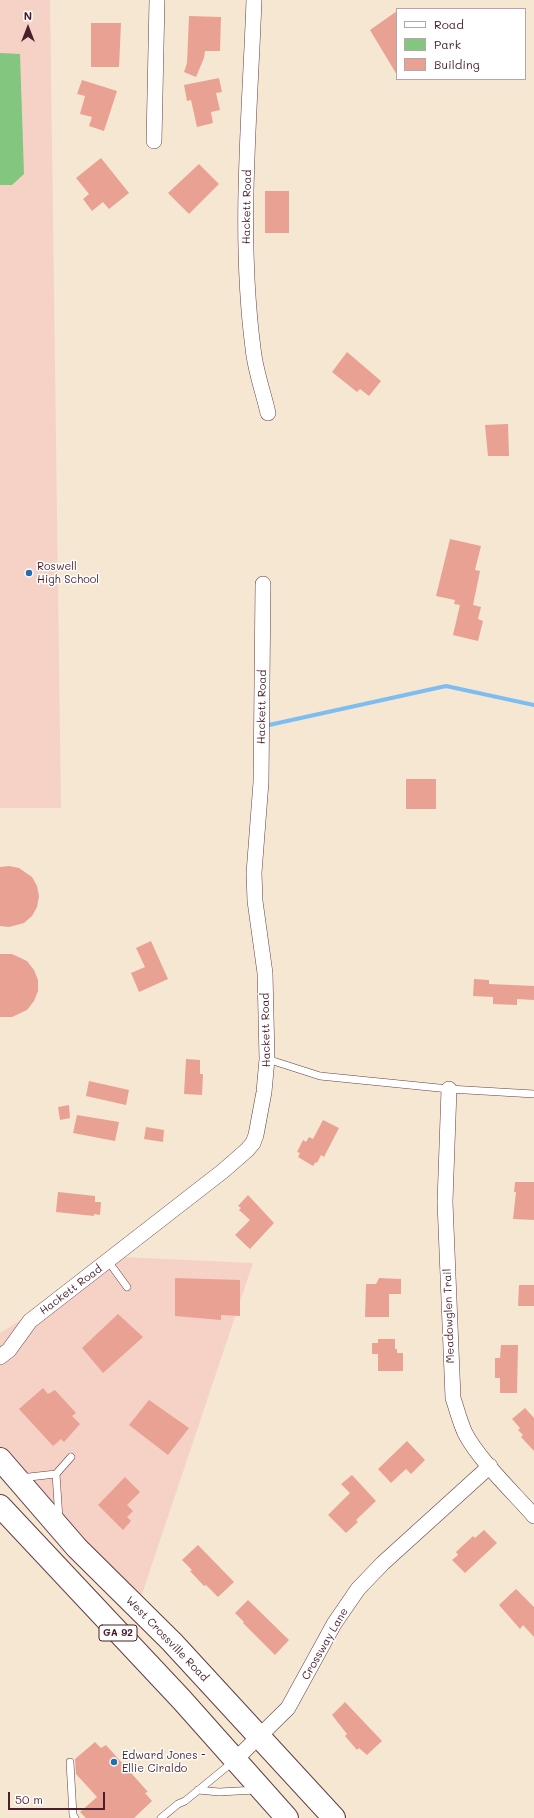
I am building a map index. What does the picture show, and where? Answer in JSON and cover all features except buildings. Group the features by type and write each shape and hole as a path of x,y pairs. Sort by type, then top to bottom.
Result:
{"main road":[{"name":"West Crossville Road","path":"0,1459 77,1548 172,1642 334,1818"},
{"name":"GA 92","path":"0,1506 182,1700 287,1818"}],"street":[{"path":"154,141 157,0"},
{"name":"Hackett Road","path":"254,0 246,222 246,278 253,349 268,413"},
{"name":"Hackett Road","path":"0,1357 9,1350 30,1321 247,1150 253,1143 256,1135 268,1059 265,973 255,901 254,873 261,782 263,584"},
{"name":"Meadowglen Trail","path":"449,1089 445,1202 454,1398 459,1418 466,1434 476,1450 534,1516"},
{"name":"Crossway Lane","path":"235,1760 288,1708 334,1624 358,1589 383,1563 490,1466"}],"lane":[{"path":"268,1059 320,1076 449,1089 534,1094"},
{"path":"108,1261 127,1286"},
{"path":"16,1478 56,1474 71,1457"},
{"path":"56,1474 60,1528"},
{"path":"161,1818 178,1804 185,1801 235,1760"},
{"path":"70,1762 73,1815 75,1818"},
{"path":"198,1790 219,1792 262,1789"}],"shaded area":[{"name":"Roswell High School","path":"0,0 50,0 61,808 0,808"},
{"path":"122,1257 253,1263 137,1609 0,1454 0,1333"}],"green space":[{"path":"0,53 20,54 24,174 12,185 0,185"}],"waterway":[{"path":"269,725 446,686 534,705"}],"place":[{"name":"Roswell High School","path":"29,573"},
{"name":"Edward Jones - Ellie Ciraldo","path":"114,1762"}]}
